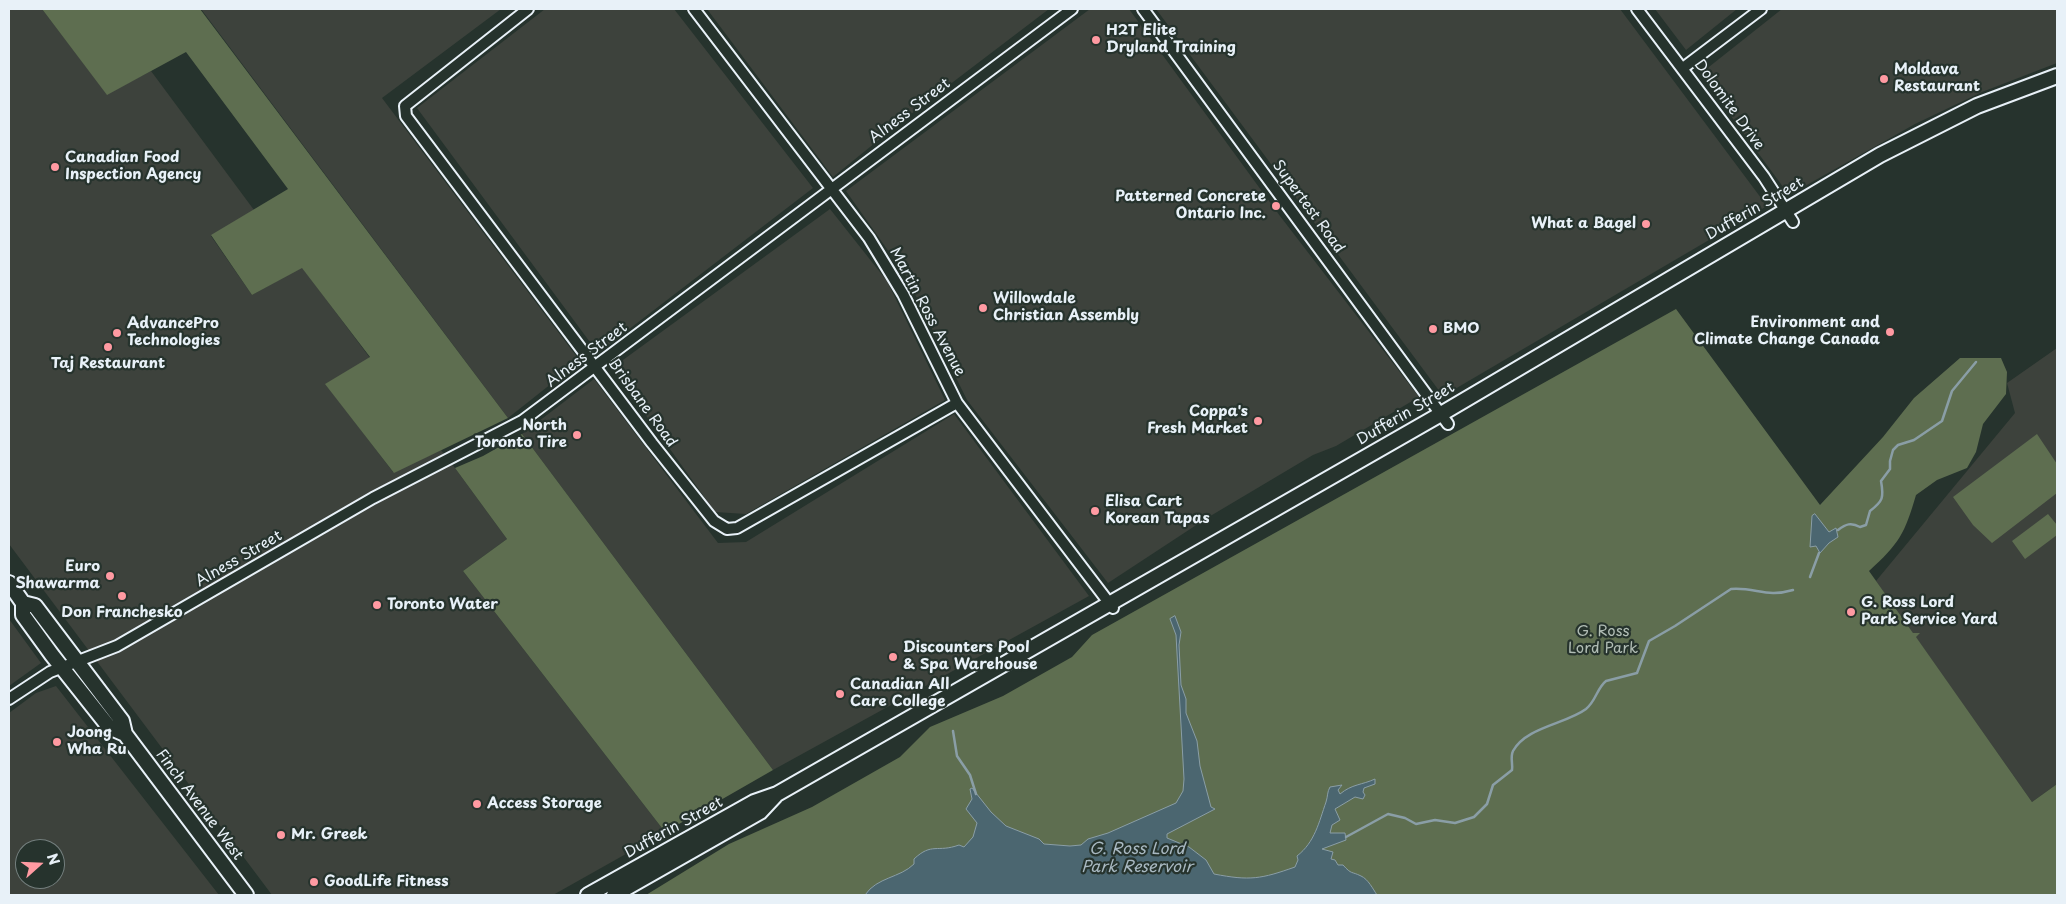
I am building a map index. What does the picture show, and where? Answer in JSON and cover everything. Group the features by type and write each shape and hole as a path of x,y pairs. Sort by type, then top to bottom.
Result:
{"main road":[{"name":"Dufferin Street","path":"588,895 754,802 777,794 1444,419 1784,211 1880,155 1977,106 2057,76"},
{"name":"Finch Avenue West","path":"9,583 23,604 23,615 62,667 109,727 125,734"},
{"name":"Finch Avenue West","path":"23,604 35,606 79,662 122,721 125,734 246,895"},
{"name":"Dufferin Street","path":"614,895 760,812 777,794"}],"street":[{"name":"Brisbane Road","path":"528,9 405,106 406,116 706,512 727,529 737,528 957,402"},
{"name":"Martin Ross Avenue","path":"694,9 869,238 889,268 957,402 1111,605"},
{"name":"Alness Street","path":"9,699 29,685 62,667 117,646 381,494 522,421 597,367 830,189 1072,9"},
{"name":"Supertest Road","path":"1143,9 1444,419"},
{"name":"Dolomite Drive","path":"1637,9 1764,177 1784,211 1793,222"},
{"path":"1683,68 1761,9"}],"shaded area":[{"path":"9,9 42,9 107,94 151,71 254,210 211,236 252,295 302,267 370,358 326,384 393,472 441,450 455,468 507,539 463,571 665,832 553,895 272,895 9,544"},
{"path":"201,9 501,9 382,98 580,361 508,418"},
{"path":"545,9 674,9 813,188 598,353 417,108"},
{"path":"707,9 1049,9 907,117 833,177"},
{"path":"1090,9 1129,9 1280,216 1419,397 1336,446 1313,455 1207,518 1108,583 967,400 906,276 846,191"},
{"path":"1156,9 1620,9 1767,206 1443,396"},
{"path":"1655,9 1737,9 1686,50"},
{"path":"1782,9 2057,9 2057,63 1982,92 1915,124 1789,195 1700,74"},
{"path":"830,209 887,281 945,400 746,514 715,512 612,368"},
{"path":"2057,348 2057,784 2032,802 1876,581 2015,413 2007,383"},
{"path":"594,379 718,543 746,542 954,414 1089,596 773,770 522,434"},
{"path":"9,619 41,663 9,686"},
{"path":"56,686 219,895 9,895 9,713 36,693"}],"green space":[{"path":"42,9 200,9 508,418 394,473 325,384 370,357 302,268 252,295 211,235 288,189 186,52 107,95"},
{"name":"G. Ross Lord Park","path":"1676,309 1820,505 1883,437 1914,398 1960,358 2001,358 2007,372 2006,394 1983,424 1976,452 1967,468 1937,480 1916,495 1900,537 1869,571 1913,633 1920,633 1916,637 2032,802 2057,784 2057,895 646,895 729,844 812,807 900,757 930,727 1003,696 1072,657 1092,635"},
{"path":"522,434 773,770 665,832 463,571 507,539 455,468 483,456"},
{"path":"2037,434 2057,464 2057,493 1992,543 1973,525 1953,497"},
{"path":"2048,514 2057,525 2057,535 2025,559 2012,541"}],"water":[{"path":"1815,514 1829,532 1836,528 1838,537 1820,553 1816,546 1810,547 1812,516"},
{"name":"G. Ross Lord Park Reservoir","path":"1175,616 1181,632 1179,645 1181,685 1186,699 1186,713 1197,741 1200,766 1211,807 1215,809 1167,834 1167,838 1189,847 1206,860 1214,874 1237,878 1255,878 1273,874 1295,867 1298,860 1297,856 1316,831 1330,787 1342,785 1338,790 1340,794 1353,786 1375,779 1375,784 1364,788 1363,792 1365,795 1363,799 1355,797 1335,809 1340,820 1332,825 1330,833 1345,833 1346,840 1322,849 1333,852 1331,859 1335,860 1338,865 1343,865 1350,872 1366,879 1377,895 865,895 882,881 908,869 914,864 914,859 930,849 959,845 964,847 973,837 977,823 966,809 972,799 970,789 972,788 991,812 1006,826 1039,839 1044,844 1070,846 1081,845 1088,839 1108,833 1176,803 1183,791 1184,779 1176,635 1170,619"}],"waterway":[{"path":"1838,530 1849,524 1860,527 1866,525 1870,511 1882,499 1881,481 1890,469 1893,450 1898,445 1914,440 1942,421 1952,391 1976,362"},
{"path":"1810,577 1819,553"},
{"path":"1346,837 1388,814 1405,818 1416,824 1435,820 1455,823 1474,817 1487,804 1493,785 1512,770 1512,753 1519,743 1527,736 1568,719 1586,709 1606,681 1637,673 1649,641 1731,589 1747,589 1768,593 1793,590"},
{"path":"953,731 957,756 970,775 976,794"}],"place":[{"name":"H2T Elite Dryland Training","path":"1096,40"},
{"name":"Moldava Restaurant","path":"1884,79"},
{"name":"Canadian Food Inspection Agency","path":"55,167"},
{"name":"Patterned Concrete Ontario Inc.","path":"1276,206"},
{"name":"What a Bagel","path":"1646,224"},
{"name":"Willowdale Christian Assembly","path":"983,308"},
{"name":"BMO","path":"1433,329"},
{"name":"Environment and Climate Change Canada","path":"1890,332"},
{"name":"AdvancePro Technologies","path":"117,333"},
{"name":"Taj Restaurant","path":"108,347"},
{"name":"Coppa's Fresh Market","path":"1258,421"},
{"name":"North Toronto Tire","path":"577,435"},
{"name":"Elisa Cart Korean Tapas","path":"1095,511"},
{"name":"Euro Shawarma","path":"110,576"},
{"name":"Don Franchesko","path":"122,596"},
{"name":"Toronto Water","path":"377,605"},
{"name":"G. Ross Lord Park Service Yard","path":"1851,612"},
{"name":"Discounters Pool & Spa Warehouse","path":"893,657"},
{"name":"Canadian All Care College","path":"840,694"},
{"name":"Joong Wha Ru","path":"57,742"},
{"name":"Access Storage","path":"477,804"},
{"name":"Mr. Greek","path":"281,835"},
{"name":"GoodLife Fitness","path":"314,882"}]}
